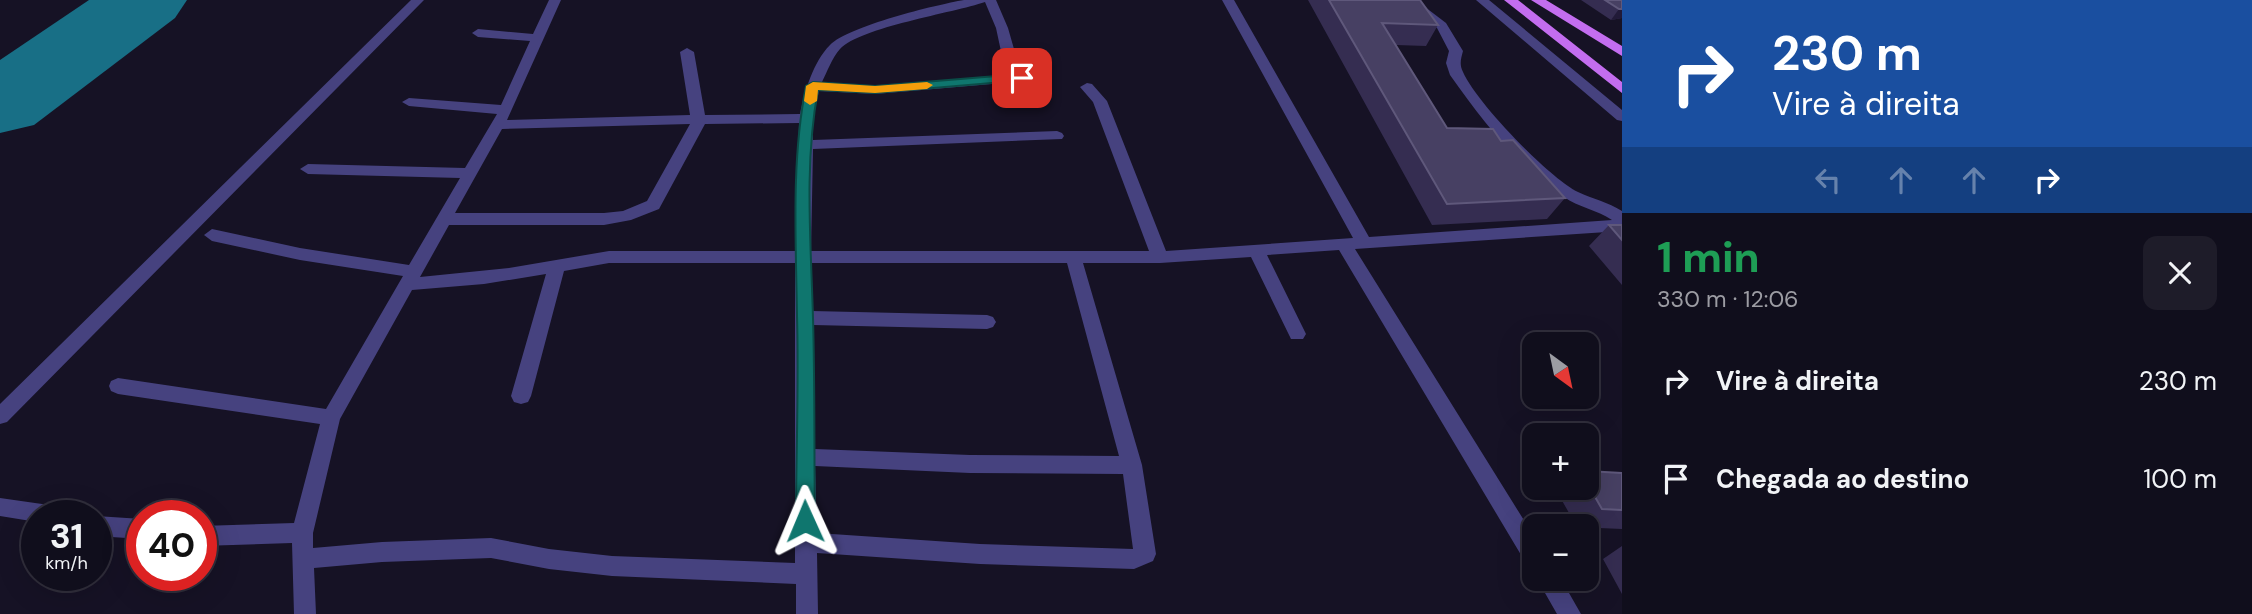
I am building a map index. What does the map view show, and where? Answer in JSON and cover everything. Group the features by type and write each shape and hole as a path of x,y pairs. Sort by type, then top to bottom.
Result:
{"main road":[{"path":"1538,0 1622,52"},
{"path":"1512,2 1622,89"}],"street":[{"path":"0,416 418,0"},
{"path":"305,614 302,533 331,418 501,118 555,0"},
{"path":"807,614 803,257 806,118 813,86 833,49 842,41 886,24 980,0"},
{"path":"990,0 1002,28 1009,56"},
{"path":"1228,0 1364,244"},
{"path":"1482,0 1622,117"},
{"path":"1415,8 1441,26 1456,51 1453,63 1457,75 1509,140 1549,179 1572,195 1604,206 1622,219"},
{"path":"478,33 536,38"},
{"path":"443,219 581,220 625,216 653,205 691,141 698,118 687,52"},
{"path":"813,86 875,90 1022,78"},
{"path":"1087,87 1100,101 1160,257"},
{"path":"410,102 501,118 806,118"},
{"path":"805,145 1057,136"},
{"path":"308,169 468,173"},
{"path":"212,235 411,278 453,283 622,256 1160,257 1622,225"},
{"path":"1345,246 1522,537"},
{"path":"1257,250 1297,334"},
{"path":"806,542 980,554 1134,559 1141,557 1145,549 1132,465 1073,256"},
{"path":"521,396 556,268"},
{"path":"805,318 987,322"},
{"path":"118,386 331,418"},
{"path":"804,457 970,464 1132,465"},
{"path":"0,508 21,511"},
{"path":"217,536 302,533"},
{"path":"303,559 393,551 491,548 549,559 612,566 806,574"},
{"path":"1556,591 1570,614"}],"building":[{"path":"1329,0 1420,0 1438,25 1382,23 1447,128 1493,129 1501,141 1513,140 1565,198 1447,204"},
{"path":"1605,0 1622,0 1622,9 1619,9"},
{"path":"1609,225 1622,225 1622,240"},
{"path":"1599,472 1622,473 1622,510 1602,509 1597,500 1599,500"}],"runway":[{"path":"0,104 145,0"}],"slow traffic":[{"path":"810,101 813,86 875,90 927,85"}],"route":[{"path":"805,521 803,257 806,118 813,86 875,90 1022,78"}]}
